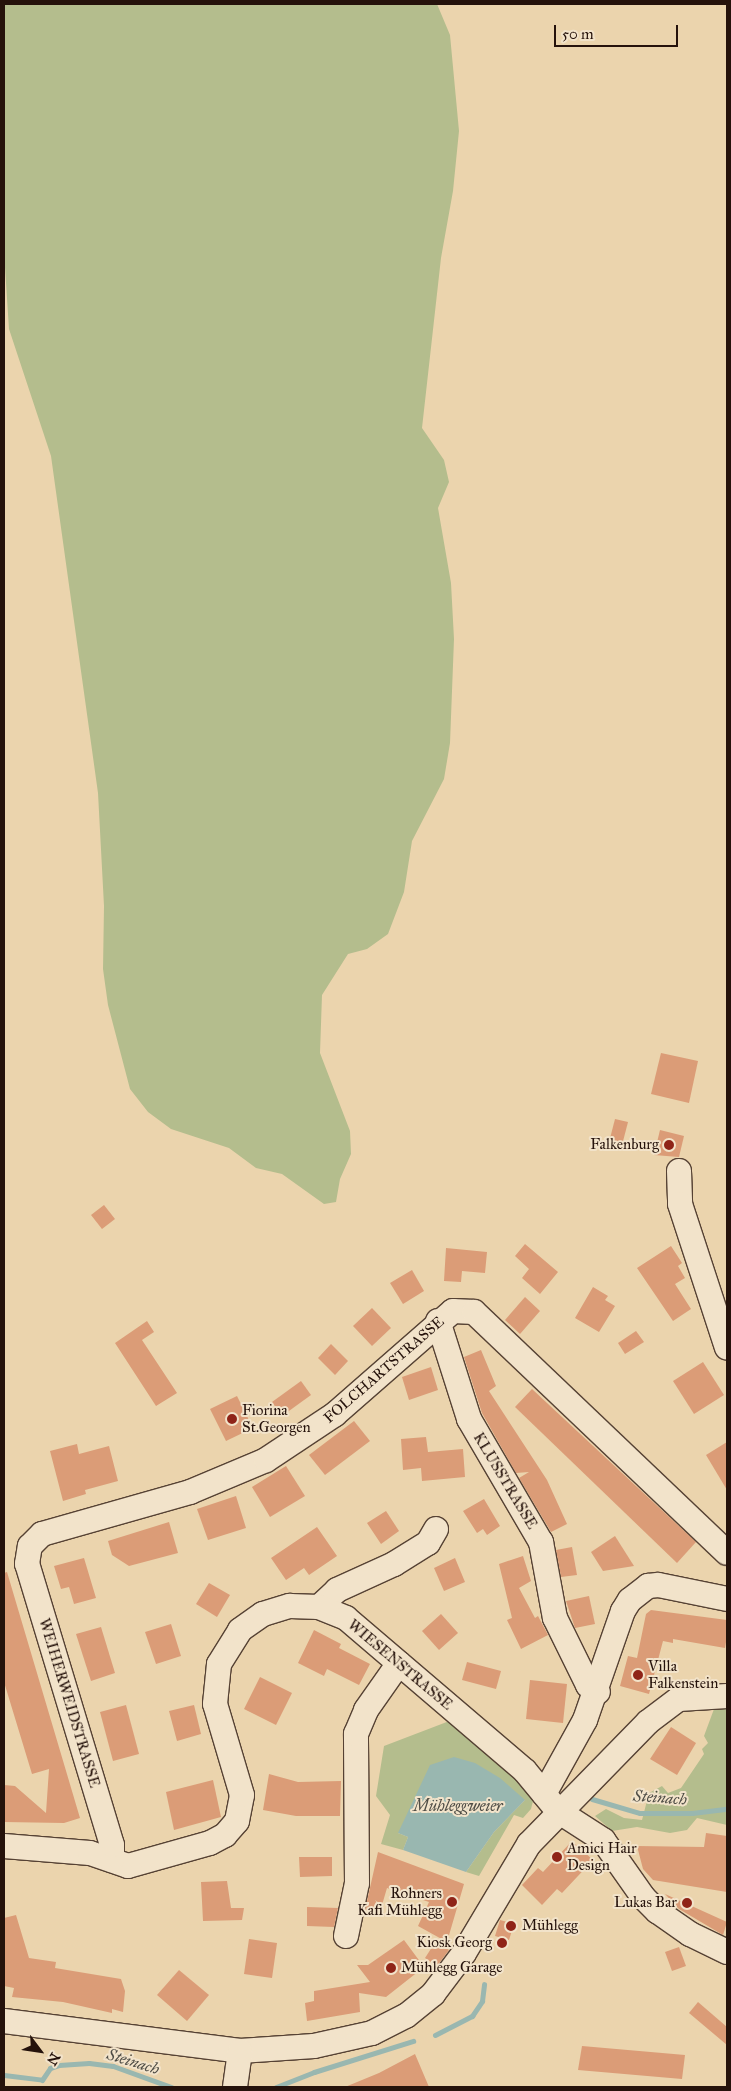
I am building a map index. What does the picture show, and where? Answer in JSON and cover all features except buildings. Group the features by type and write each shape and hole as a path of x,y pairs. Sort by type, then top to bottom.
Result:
{"street":[{"path":"679,1171 680,1204 727,1348"},
{"name":"FOLCHARTSTRASSE","path":"30,1546 42,1534 190,1492 266,1460 334,1415 438,1321 460,1309 474,1312 727,1552"},
{"name":"KLUSSTRASSE","path":"438,1321 469,1419 479,1441 526,1513 541,1542 555,1618 588,1685 598,1692"},
{"path":"320,1608 337,1590 380,1572 428,1543 436,1529"},
{"name":"WEIHERWEIDSTRASSE","path":"30,1546 27,1564 112,1845 112,1860"},
{"path":"4,2020 240,2051 290,2049 353,2039 388,2025 420,2006 452,1970 529,1844 551,1802 598,1692 623,1611 638,1591 658,1585 727,1599"},
{"name":"WIESENSTRASSE","path":"4,1846 73,1850 128,1866 210,1843 232,1828 240,1813 242,1795 215,1704 218,1664 240,1630 262,1614 290,1606 320,1608 346,1618 526,1771 551,1802 603,1840 642,1897 657,1911 724,1954"},
{"path":"346,1936 357,1883 356,1734 366,1710 399,1663"},
{"path":"551,1802 665,1706 695,1696 727,1696"},
{"path":"235,2087 240,2051"}],"green space":[{"path":"4,4 437,4 450,35 459,131 453,191 441,258 422,428 444,460 449,482 438,508 451,583 454,639 450,743 444,779 412,841 404,892 388,934 367,949 348,954 322,995 320,1053 350,1131 351,1154 340,1179 336,1202 324,1204 282,1174 256,1168 229,1148 171,1129 148,1112 130,1089 108,1005 103,969 104,906 98,793 51,456 9,329 4,252"},
{"path":"714,1709 727,1709 727,1825 697,1818 687,1830 670,1833 637,1827 612,1831 595,1816 606,1809 624,1818 642,1820 649,1793 662,1786 668,1793 681,1788 704,1754 702,1749 708,1743 704,1736"},
{"path":"452,1720 516,1772 533,1801 531,1809 523,1818 514,1815 479,1876 466,1872 494,1832 525,1800 398,1833 408,1837 403,1850 381,1844 390,1815 376,1796 384,1746"}],"water":[{"name":"Mühleggweier","path":"454,1757 475,1763 500,1778 525,1800 494,1832 466,1872 403,1850 408,1837 398,1833 430,1765"}],"waterway":[{"name":"Steinach","path":"592,1799 640,1813 692,1813 727,1809"},
{"name":"Steinach","path":"435,2035 472,2016 482,2001 484,1984"},
{"name":"Steinach","path":"276,2087 314,2072 413,2041"},
{"name":"Steinach","path":"4,2075 42,2080 50,2068 59,2065 89,2063 113,2066 171,2087"}],"place":[{"name":"Falkenburg","path":"669,1145"},
{"name":"Fiorina St.Georgen","path":"232,1419"},
{"name":"Villa Falkenstein","path":"638,1675"},
{"name":"Amici Hair Design","path":"557,1857"},
{"name":"Rohners Kafi Mühlegg","path":"452,1902"},
{"name":"Lukas Bar","path":"687,1903"},
{"name":"Mühlegg","path":"511,1926"},
{"name":"Kiosk Georg","path":"502,1943"},
{"name":"Mühlegg Garage","path":"391,1968"}]}
